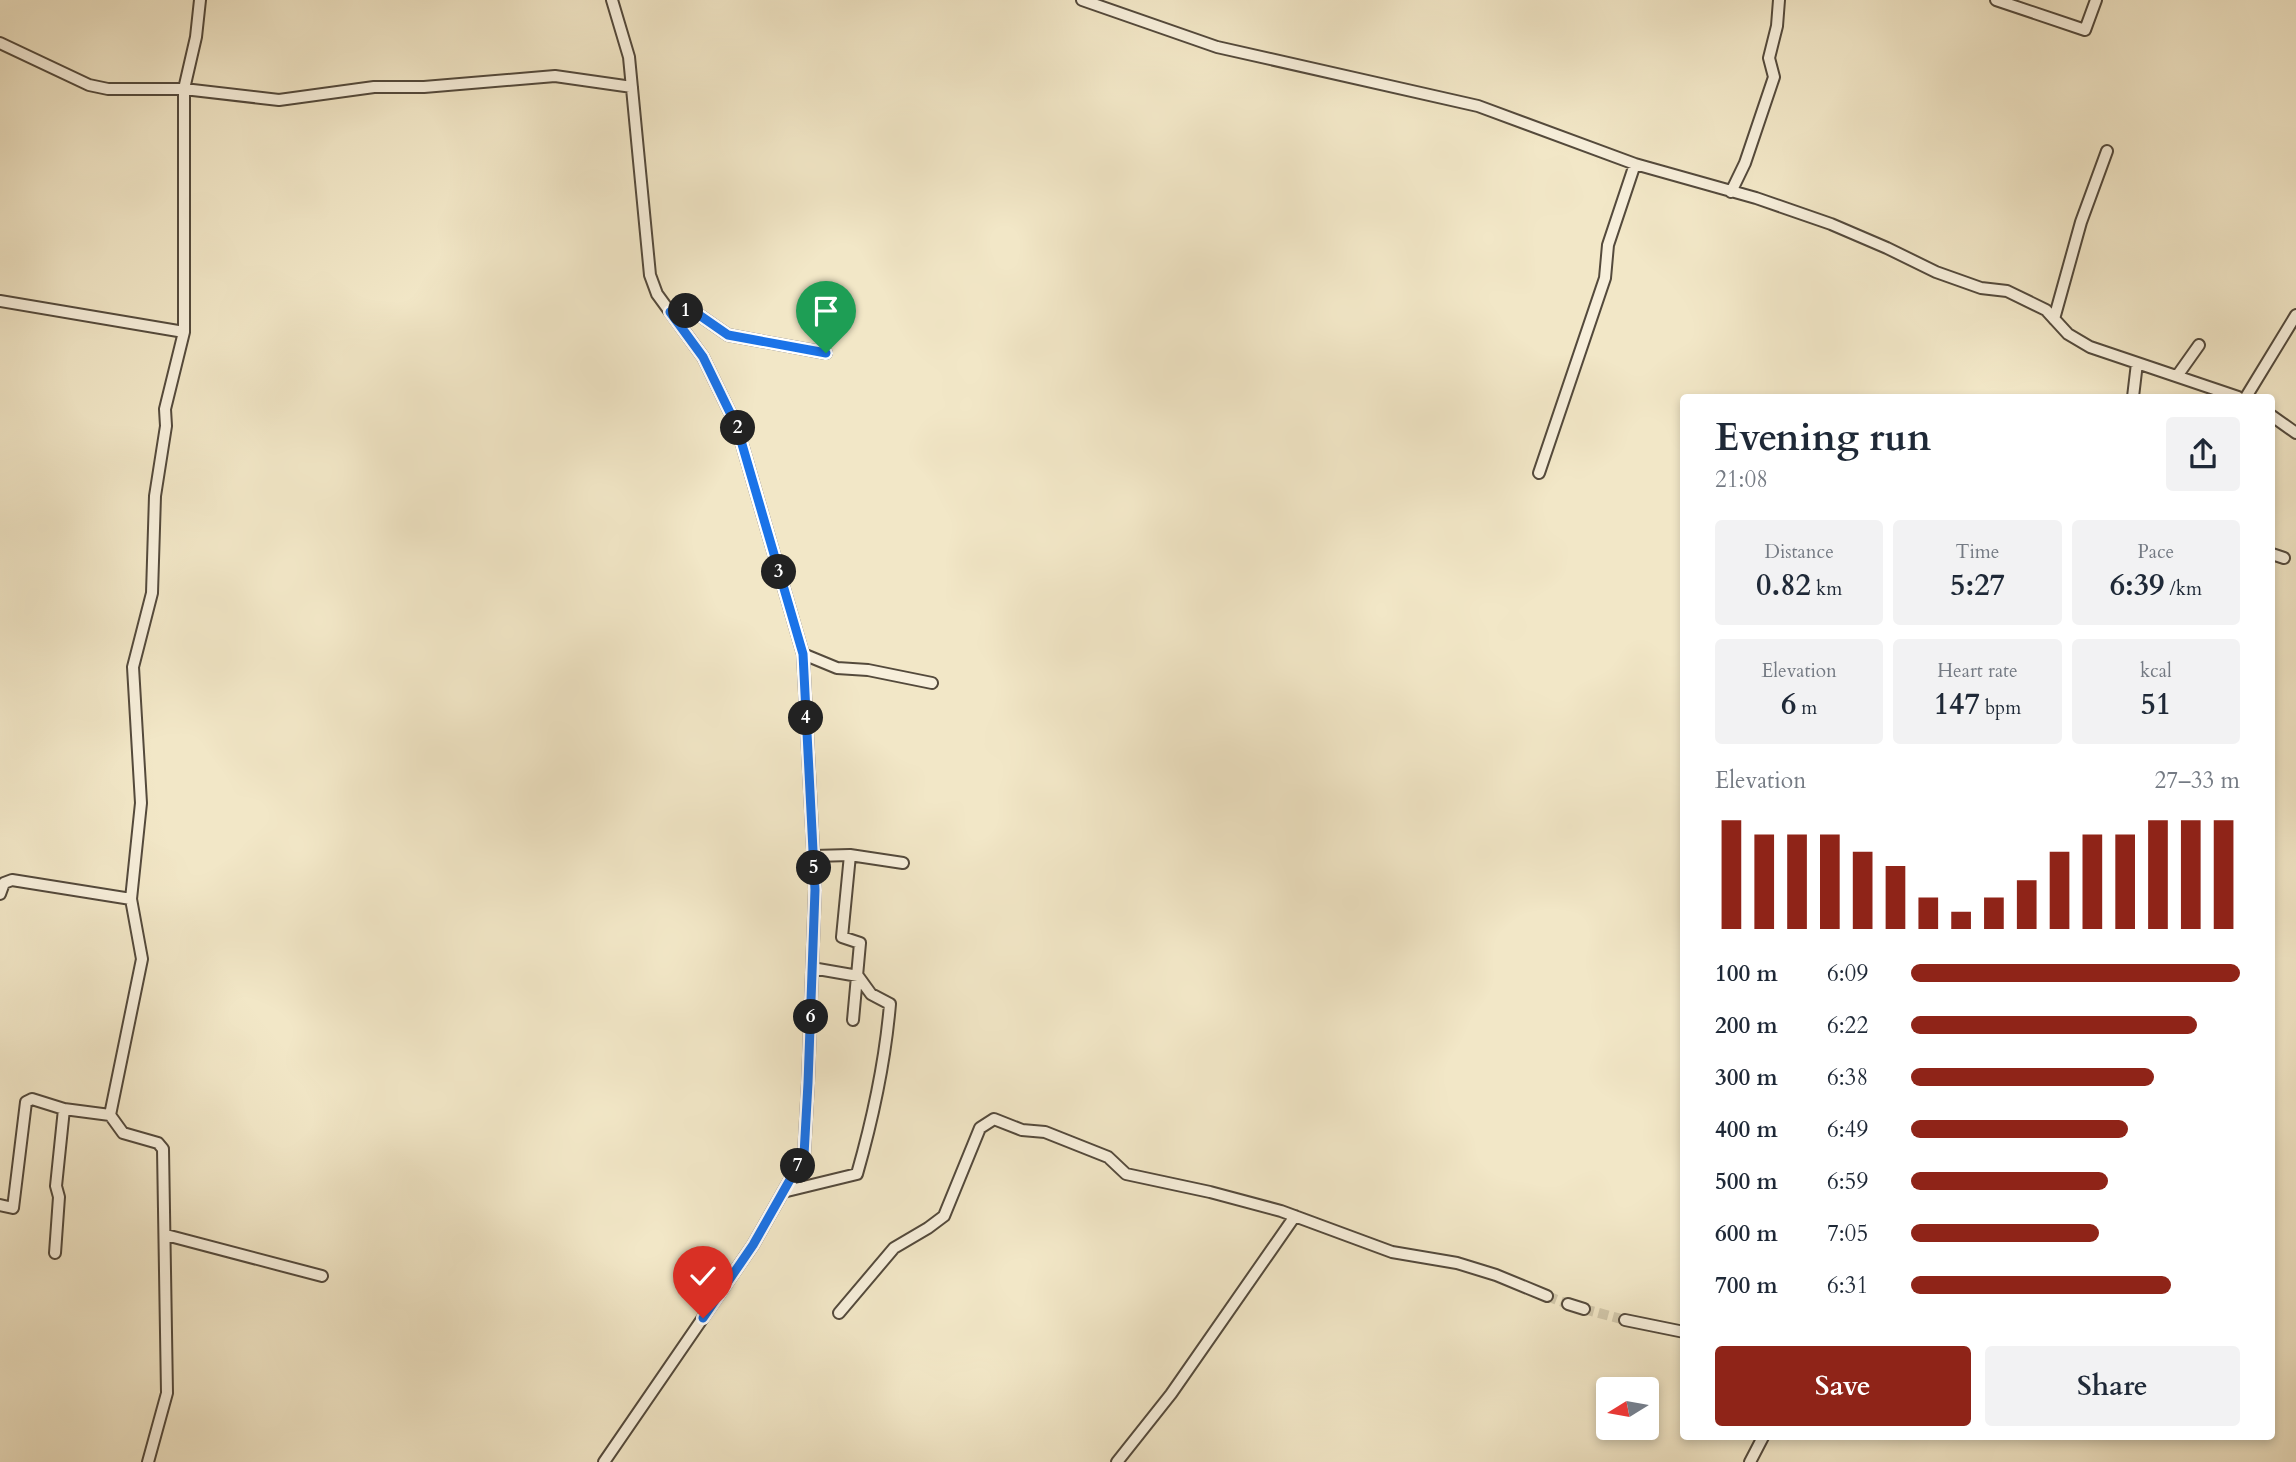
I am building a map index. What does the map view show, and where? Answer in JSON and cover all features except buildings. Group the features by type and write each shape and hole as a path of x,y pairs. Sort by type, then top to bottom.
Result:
{"street":[{"path":"110,1115 142,959 131,899 141,803 133,667 152,593 155,496 166,426 166,409 184,332 184,89 197,37 200,0"},
{"path":"604,1462 753,1245 804,1155 815,890 803,654 737,427 703,357 657,294 650,275 629,57 612,0"},
{"path":"1082,0 1217,47 1478,106 1635,164 1830,224 1937,272 1981,288 2007,291 2046,310 2078,341 2229,394"},
{"path":"1731,192 1745,163 1774,77 1769,58 1777,26 1779,0"},
{"path":"1996,0 2085,30 2096,0"},
{"path":"0,43 89,85 108,89 184,89 279,100 374,87 424,88 555,76 632,87"},
{"path":"2054,318 2081,222 2107,151"},
{"path":"1539,473 1605,278 1608,245 1635,164"},
{"path":"0,301 184,332"},
{"path":"670,312 692,310 728,335 826,353"},
{"path":"2248,394 2296,315"},
{"path":"2177,376 2199,345"},
{"path":"2133,394 2137,363"},
{"path":"2275,418 2296,433"},
{"path":"2275,555 2284,558"},
{"path":"803,654 837,668 868,670 932,683"},
{"path":"814,856 850,855 903,863"},
{"path":"850,855 842,937 860,943 853,1020"},
{"path":"0,894 4,883 12,880 131,899"},
{"path":"783,1192 857,1174 875,1111 886,1050 890,1004 871,994 859,976 812,968"},
{"path":"0,1205 13,1208 26,1102 32,1099 64,1109 110,1115 123,1133 158,1143 163,1149 167,1393 148,1462"},
{"path":"55,1253 59,1197 57,1186 64,1109"},
{"path":"839,1313 894,1248 944,1216 980,1128 994,1119 1022,1130 1045,1132 1108,1157 1126,1174 1210,1192 1295,1216 1391,1252 1457,1264 1496,1275 1547,1296"},
{"path":"1117,1462 1171,1394 1295,1216"},
{"path":"166,1235 322,1276"},
{"path":"1568,1304 1584,1309"},
{"path":"1625,1320 1680,1331"},
{"path":"1749,1462 1761,1440"}],"tunnel":[{"path":"1547,1296 1568,1304"},
{"path":"1584,1309 1625,1320"}],"route":[{"path":"703,1318 753,1245 804,1155 815,890 803,654 737,427 703,357 670,312 692,310 728,335 826,353"}]}
